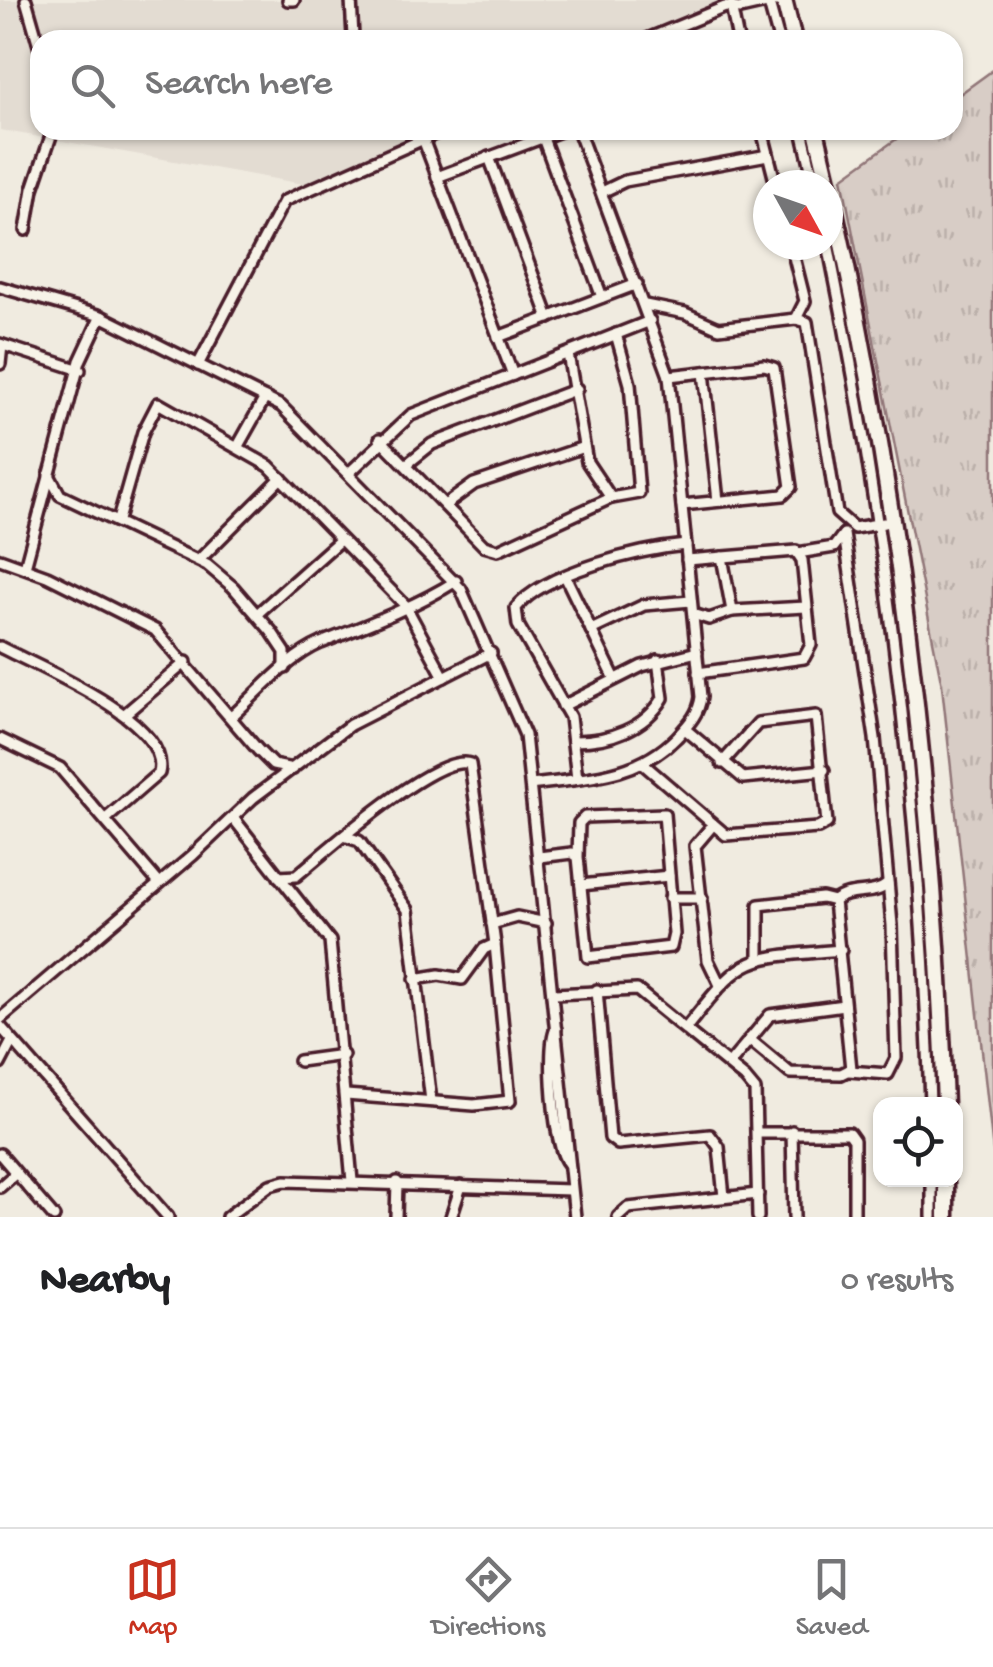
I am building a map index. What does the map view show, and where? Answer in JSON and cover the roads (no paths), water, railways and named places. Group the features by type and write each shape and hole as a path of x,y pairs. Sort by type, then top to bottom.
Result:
{"highway":[{"path":"775,1 789,30"},
{"path":"818,140 862,346 924,778 939,945 944,1097"},
{"path":"946,1187 946,1217"}],"street":[{"path":"26,0 34,30"},
{"path":"351,0 353,30"},
{"path":"670,30 731,6 740,9 775,1 778,30"},
{"path":"731,6 736,30"},
{"path":"26,230 50,140"},
{"path":"198,365 284,202 422,140 512,376"},
{"path":"437,177 537,140"},
{"path":"543,140 602,297"},
{"path":"531,785 600,778 642,764 685,729 699,709 698,652 670,376 582,140"},
{"path":"764,140 772,170"},
{"path":"804,140 811,170"},
{"path":"602,192 624,180 768,155"},
{"path":"489,158 549,318"},
{"path":"749,1039 790,1073 849,1071 860,1075 894,1069 888,884 870,700 846,530 835,505 810,324 795,260"},
{"path":"831,260 886,522 915,812 930,1097"},
{"path":"498,337 637,284"},
{"path":"0,287 100,316 290,413 456,581 520,719 539,857 557,1026 561,1116 575,1217"},
{"path":"796,319 805,301"},
{"path":"645,306 684,313 718,328 796,319 810,324"},
{"path":"25,567 80,370 100,316"},
{"path":"350,472 411,414 650,321"},
{"path":"380,440 484,546 498,550 611,498 638,493 630,384 616,334"},
{"path":"0,364 1,344 80,370"},
{"path":"568,354 578,390 591,474 611,498"},
{"path":"670,376 764,364 774,368 791,487 784,495 682,505"},
{"path":"704,372 718,500"},
{"path":"407,464 432,444 578,390"},
{"path":"238,446 265,398"},
{"path":"118,520 144,432 158,402 238,446 281,478 405,605 444,677"},
{"path":"445,504 474,484 584,447"},
{"path":"50,475 60,496 200,560 233,587 286,652 300,656"},
{"path":"200,560 281,478"},
{"path":"42,509 60,496"},
{"path":"688,560 792,550 798,554 834,547 846,530 886,522"},
{"path":"257,614 340,540"},
{"path":"577,780 575,741 563,706 515,617 520,602 627,552 686,545"},
{"path":"698,674 804,658 811,645 798,554"},
{"path":"722,558 732,611"},
{"path":"0,559 25,567 155,630 273,765 275,784"},
{"path":"566,578 615,679"},
{"path":"231,717 300,656 405,605 426,600 456,581"},
{"path":"591,630 644,606 692,601"},
{"path":"693,614 709,619 732,611 806,606"},
{"path":"0,647 126,713 161,765 147,786 107,818"},
{"path":"285,668 286,652"},
{"path":"563,706 658,660 698,652"},
{"path":"168,1217 0,1023 158,882 362,717 491,653"},
{"path":"575,741 612,736 651,715 663,698 658,660"},
{"path":"126,713 186,662"},
{"path":"642,764 712,826 734,836 824,826 828,817 820,723 810,714 758,723 722,763"},
{"path":"685,729 722,763 750,779 824,770"},
{"path":"0,739 60,768 107,818 158,882"},
{"path":"279,877 296,876 383,803 446,768 464,761 470,764 495,944 510,1101 504,1105 346,1096"},
{"path":"273,765 293,769"},
{"path":"585,816 665,816 671,947 592,959 586,954 578,857 579,823 585,816"},
{"path":"234,819 330,941 352,1181"},
{"path":"359,841 360,822"},
{"path":"712,826 694,846 708,960 720,986"},
{"path":"344,836 359,841 404,900 410,919 430,1102"},
{"path":"539,857 572,853 578,857"},
{"path":"293,893 296,876"},
{"path":"582,884 669,876"},
{"path":"834,901 842,895 882,889 888,884"},
{"path":"670,898 702,898"},
{"path":"759,957 759,905 822,898 834,901"},
{"path":"834,901 849,1071"},
{"path":"492,924 516,917 546,924"},
{"path":"415,979 438,975 462,979 484,949 495,944"},
{"path":"686,1028 737,968 759,957 840,950"},
{"path":"596,990 612,1141 710,1135 719,1147 724,1197"},
{"path":"554,994 637,990 730,1063 755,1090 758,1217"},
{"path":"730,1063 770,1016 844,1005"},
{"path":"0,1064 12,1041"},
{"path":"299,1061 343,1055"},
{"path":"757,1133 843,1130 852,1136 854,1217"},
{"path":"792,1131 794,1217"},
{"path":"0,1154 54,1217"},
{"path":"0,1186 15,1174"},
{"path":"227,1217 270,1185 285,1180 572,1190"},
{"path":"396,1217 397,1182"},
{"path":"438,1185 452,1204"},
{"path":"451,1217 452,1204 461,1186"},
{"path":"932,1187 932,1217"},
{"path":"618,1217 628,1208 758,1194"}]}
